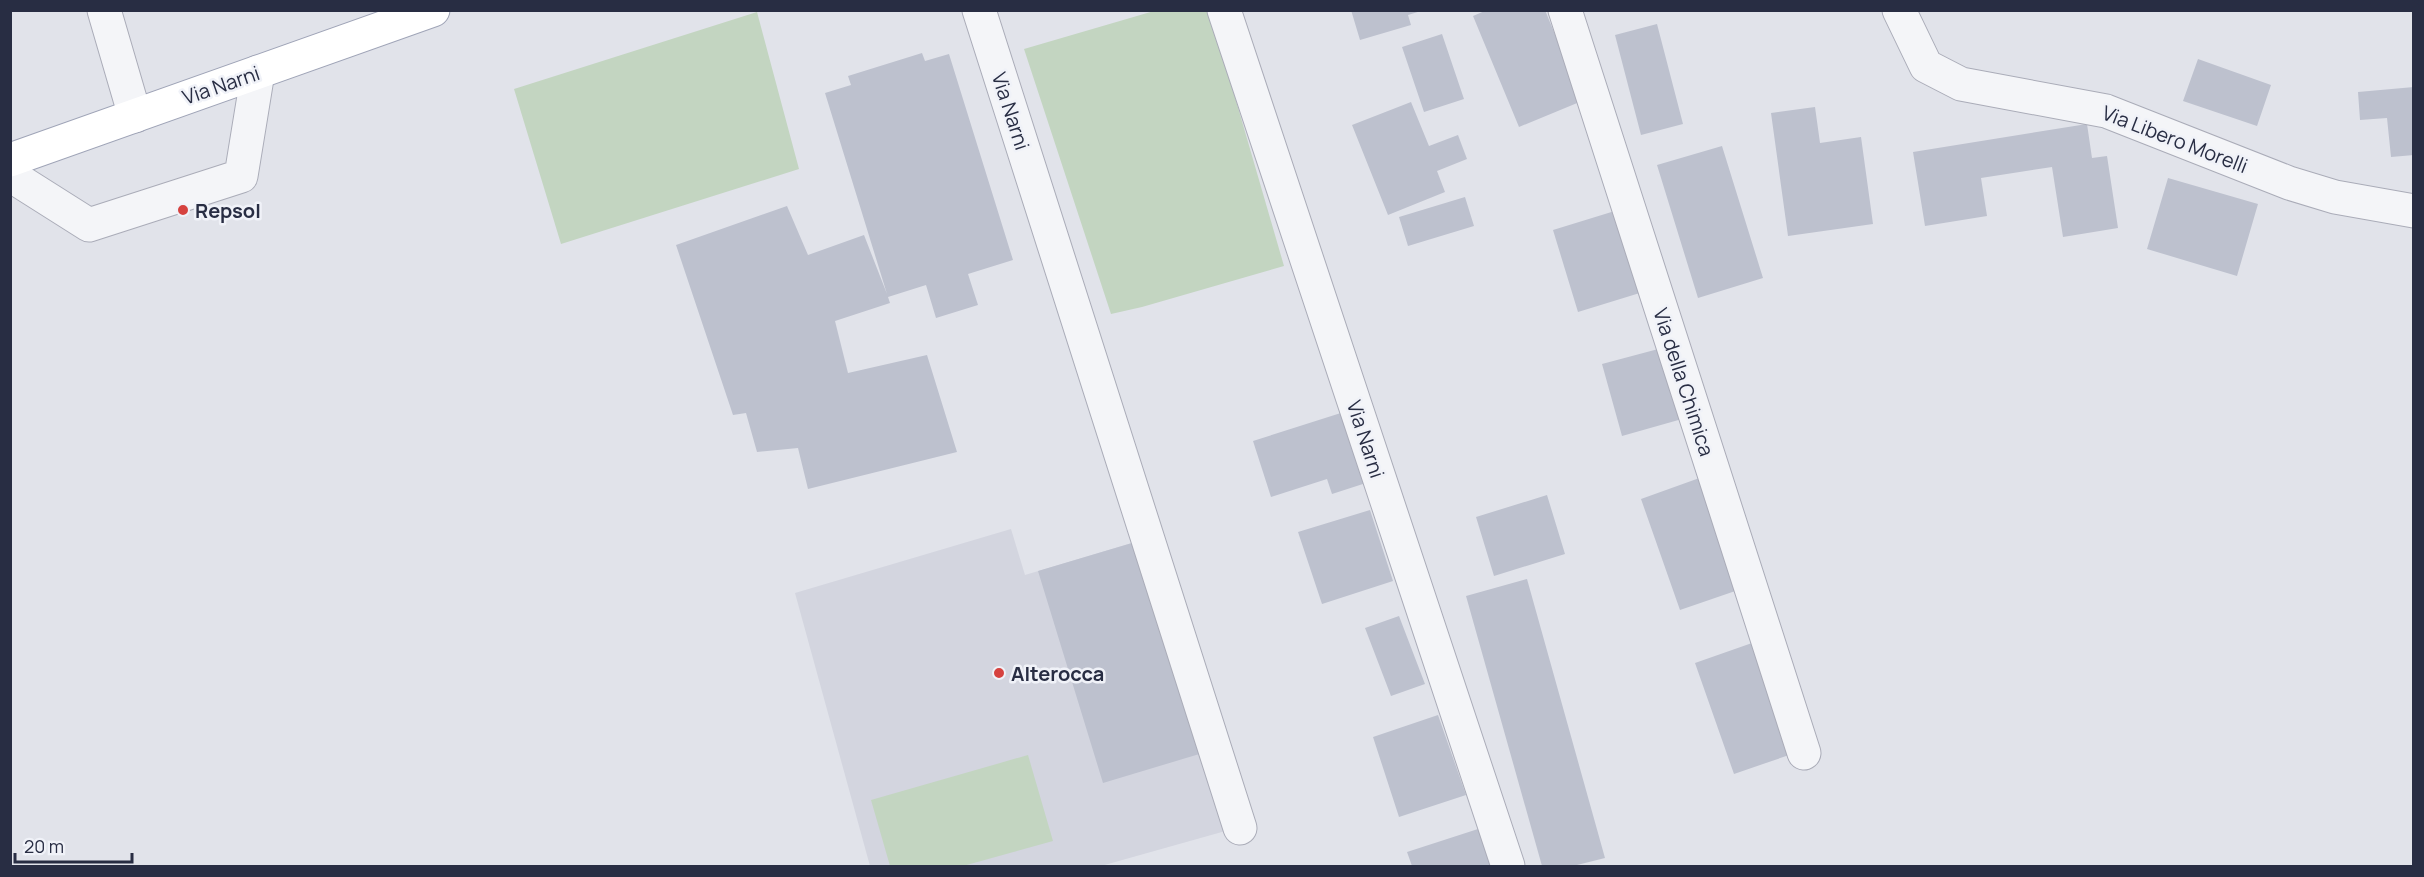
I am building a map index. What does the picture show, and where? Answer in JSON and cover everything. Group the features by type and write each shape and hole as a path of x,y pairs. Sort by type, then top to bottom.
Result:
{"main road":[{"name":"Via Narni","path":"10,160 432,10"}],"street":[{"path":"104,10 135,116"},
{"name":"Via Narni","path":"979,10 1240,828"},
{"name":"Via Narni","path":"1224,10 1508,867"},
{"name":"Via della Chimica","path":"1564,10 1804,753"},
{"name":"Via Libero Morelli","path":"1899,10 1926,66 1961,84 2106,111 2289,183 2335,196 2414,211"},
{"path":"10,175 89,225 241,176 258,72"}],"shaded area":[{"name":"Alterocca","path":"1011,529 1025,575 1142,540 1229,830 1101,866 870,866 795,593"}],"green space":[{"path":"1154,11 1210,11 1284,266 1111,314 1024,49"},
{"path":"757,12 799,169 561,244 514,89"},
{"path":"1028,755 1053,841 963,866 890,866 871,800"}],"building":[{"path":"1351,10 1421,11 1408,15 1411,25 1360,40"},
{"path":"1487,10 1545,10 1582,101 1519,127 1473,16"},
{"path":"1657,24 1683,124 1641,135 1615,35"},
{"path":"1442,34 1464,99 1424,112 1402,47"},
{"path":"922,53 925,61 949,54 1013,260 968,274 978,305 936,318 926,285 888,297 890,303 835,321 848,373 927,355 957,452 808,489 798,448 757,452 746,413 733,415 676,245 787,206 808,255 864,235 887,294 825,93 851,85 848,76"},
{"path":"2198,59 2271,85 2257,126 2183,101"},
{"path":"2414,87 2414,155 2391,157 2387,118 2360,120 2358,92"},
{"path":"1411,102 1429,146 1458,135 1467,159 1437,171 1445,192 1388,215 1352,125"},
{"path":"1815,107 1820,143 1861,137 1873,224 1788,236 1771,113"},
{"path":"2087,124 2092,158 2107,156 2118,228 2063,237 2052,167 1981,178 1987,216 1925,226 1913,152"},
{"path":"1722,146 1763,278 1698,298 1657,165"},
{"path":"2168,178 2258,204 2237,276 2147,249"},
{"path":"1465,197 1474,226 1408,246 1399,217"},
{"path":"1618,210 1643,292 1578,312 1553,230"},
{"path":"1662,348 1682,419 1622,436 1602,364"},
{"path":"1344,412 1366,483 1332,494 1327,479 1271,497 1253,441"},
{"path":"1705,476 1744,588 1680,610 1641,499"},
{"path":"1547,495 1565,554 1494,576 1476,517"},
{"path":"1370,510 1393,581 1322,604 1298,532"},
{"path":"1142,540 1206,752 1103,783 1038,571"},
{"path":"1527,579 1605,858 1573,866 1542,866 1466,596"},
{"path":"1399,616 1425,684 1391,696 1365,628"},
{"path":"1752,643 1792,754 1734,774 1695,663"},
{"path":"1438,715 1466,795 1399,817 1373,737"},
{"path":"1478,829 1491,866 1412,866 1407,852"}],"place":[{"name":"Repsol","path":"183,210"},
{"name":"Alterocca","path":"999,673"}]}
